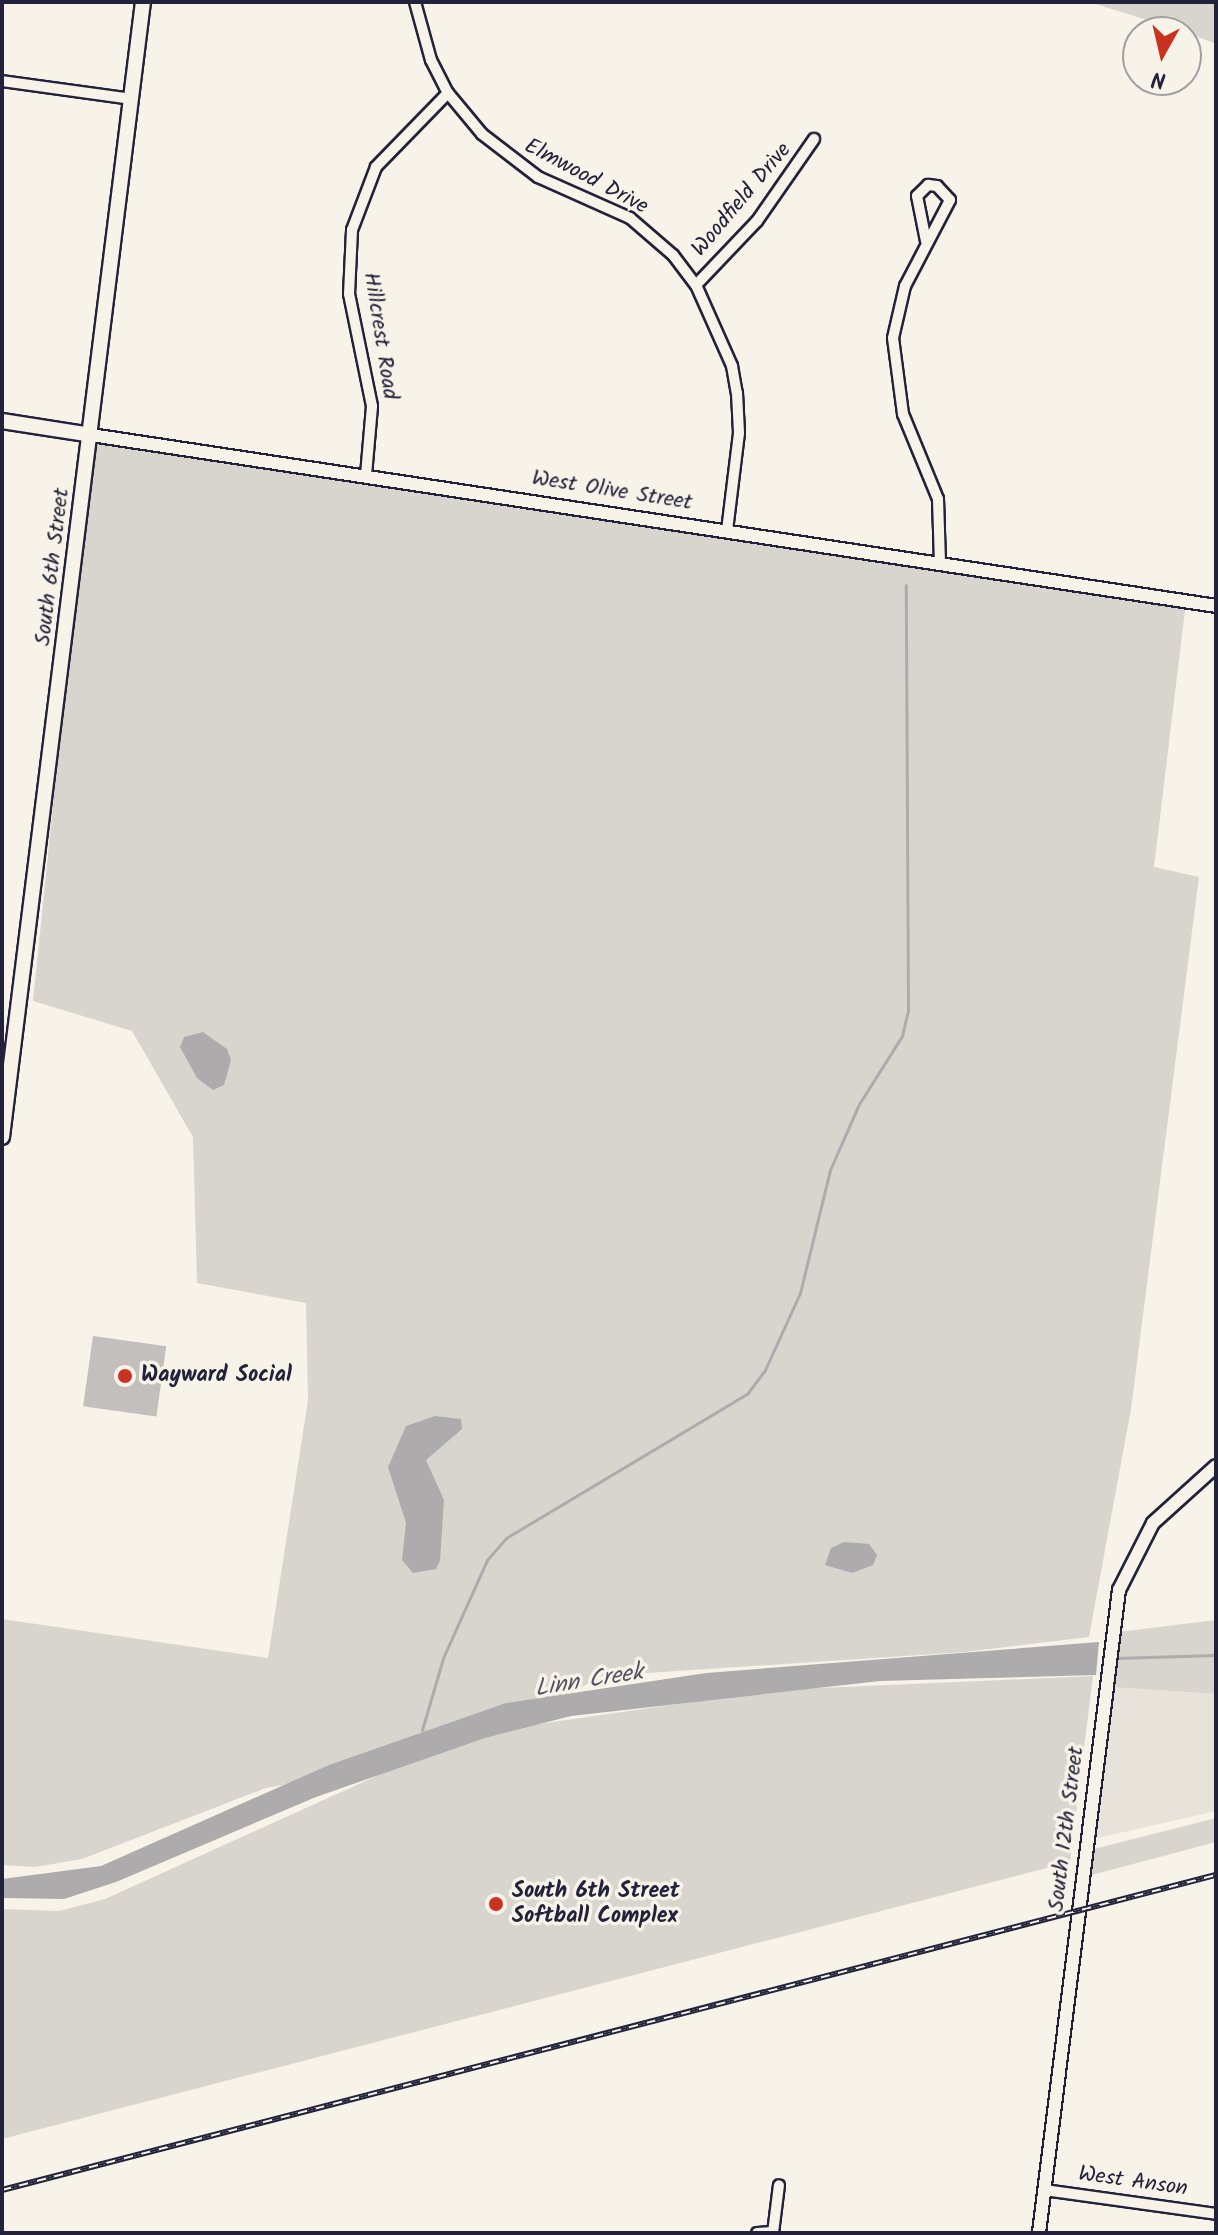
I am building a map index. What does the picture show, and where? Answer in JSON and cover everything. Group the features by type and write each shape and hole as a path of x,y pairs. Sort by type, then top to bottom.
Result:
{"main road":[{"name":"South 6th Street","path":"2,1137 143,2"},
{"name":"West Olive Street","path":"2,421 91,435"}],"street":[{"name":"Elmwood Drive","path":"415,2 448,93 509,160 630,218 673,255 696,285 727,353 737,393 739,433 727,531"},
{"path":"2,81 131,99"},
{"name":"Hillcrest Road","path":"366,475 372,406 349,294 352,230 376,167 448,93"},
{"name":"Woodfield Drive","path":"696,285 757,221 806,159 814,139"},
{"path":"926,241 917,196 928,185 937,186 950,200 926,241 897,310 893,349 903,414 938,499 940,564"},
{"name":"West Olive Street","path":"91,435 1216,606"},
{"path":"2,1017 18,1019"},
{"name":"South 12th Street","path":"1039,2233 1111,1628 1119,1590 1139,1542 1166,1506 1216,1466"},
{"path":"757,2233 773,2233 779,2185"},
{"name":"West Anson","path":"1044,2190 1216,2214"}],"shaded area":[{"path":"1089,2 1216,2 1216,44 1202,38 1202,16 1134,16"},
{"path":"91,435 1186,602 1154,867 1199,877 1131,1409 1089,1637 965,1652 601,1676 511,1728 774,1690 1093,1676 1070,1862 2,2139 2,1909 59,1911 105,1899 403,1764 266,1788 82,1859 35,1867 2,1865 2,1619 268,1658 308,1400 306,1303 197,1283 193,1137 132,1031 33,1001"},
{"path":"203,1032 227,1049 231,1060 224,1085 213,1090 197,1078 180,1047 184,1037"},
{"path":"435,1416 461,1419 462,1429 426,1460 444,1500 440,1561 436,1569 413,1573 402,1560 406,1523 388,1467 406,1426"},
{"path":"844,1542 869,1544 877,1555 873,1565 852,1573 825,1565 831,1548"},
{"path":"1216,1620 1216,1694 1110,1687 1118,1632"},
{"path":"1099,1642 1096,1675 880,1681 571,1716 485,1738 316,1797 116,1882 64,1899 2,1898 2,1879 101,1866 329,1765 506,1703 706,1673"},
{"path":"1110,1687 1216,1694 1216,1811 1089,1840"},
{"path":"1216,1818 1216,1842 1088,1876 1090,1850"}],"building":[{"name":"Wayward Social","path":"93,1336 166,1346 156,1417 83,1406"}],"waterway":[{"path":"422,1730 443,1658 487,1560 506,1538 747,1394 765,1370 800,1293 830,1170 859,1104 902,1036 908,1011 906,585"},
{"name":"Linn Creek","path":"1116,1658 1216,1655"}],"railway":[{"path":"2,2190 1216,1875"}],"place":[{"name":"Wayward Social","path":"125,1376"},
{"name":"South 6th Street Softball Complex","path":"496,1904"}]}
